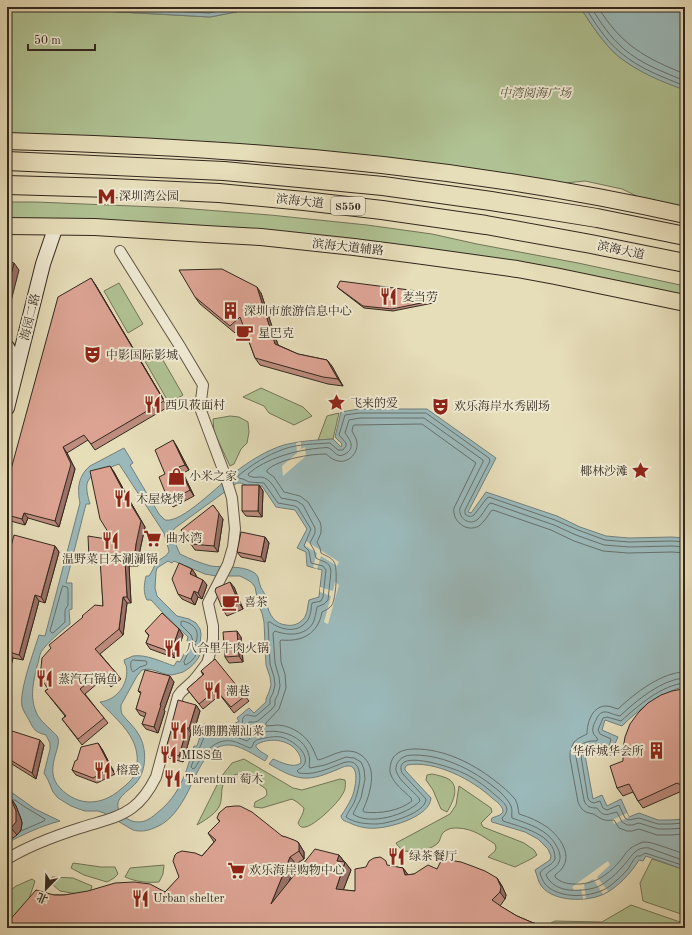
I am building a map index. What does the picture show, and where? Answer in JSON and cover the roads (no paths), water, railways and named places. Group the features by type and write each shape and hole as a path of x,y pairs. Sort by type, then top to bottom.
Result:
{"highway":[{"name":"滨海大道","path":"7,161 224,171 383,186 598,218 685,236"},
{"name":"滨海大道","path":"7,185 111,188 219,194 304,201 382,210 486,225 584,242 685,264"}],"main road":[{"path":"7,141 129,145 308,157 407,168 517,183 598,197 685,215"},
{"path":"7,156 33,162"},
{"name":"滨海大道辅路","path":"7,226 95,227 261,237 416,255 517,269 685,303"}],"street":[{"name":"海园二路","path":"7,408 44,264 56,226"},
{"path":"7,859 22,850 43,841 118,816 131,808 145,795 156,777 178,696 193,681 207,663 213,639 213,626 208,603 228,564 232,547 235,529 232,498 226,475 200,408 203,385 120,251"},
{"path":"7,347 12,357 14,380"}],"water":[{"path":"30,7 246,7 236,12 210,17"},
{"path":"580,7 685,7 685,90 650,76 618,56 602,39"},
{"path":"359,409 427,409 496,458 468,512 471,513 486,492 557,516 580,527 606,536 629,538 685,538 685,686 658,697 650,702 622,726 605,720 602,730 618,737 611,755 598,757 596,751 591,749 586,751 585,755 593,799 602,795 607,806 621,799 629,817 639,813 658,820 685,819 685,870 646,856 643,861 639,860 619,884 604,894 597,897 580,899 555,896 542,887 535,870 550,860 551,856 548,849 538,839 525,832 492,822 492,818 503,812 501,806 484,791 464,778 441,768 418,764 407,765 405,770 431,798 429,804 424,810 418,815 401,823 384,827 370,828 356,826 344,821 341,816 353,794 356,778 354,769 351,766 346,766 312,778 303,778 290,775 269,764 273,759 291,765 298,765 301,763 300,755 293,747 278,740 261,742 256,745 260,751 268,756 265,761 248,751 233,745 220,746 213,750 201,765 184,799 175,812 164,823 146,830 133,830 104,813 98,811 85,811 71,806 58,798 53,792 44,773 50,743 46,735 37,732 32,726 23,710 22,699 28,671 39,635 45,636 80,503 79,483 86,470 90,466 124,448 133,463 130,465 159,514 165,520 172,520 190,510 245,465 271,450 284,445 314,440 333,439 341,447 342,444 335,437 341,412","holes":["119,464 164,533 169,551 166,556 157,562 149,576 146,576 144,588 145,594 147,600 151,600 188,637 187,641 190,642 180,662 177,661 174,666 143,656 133,656 124,660 127,671 124,684 112,698 100,702 122,725 133,741 136,749 137,768 131,780 114,795 106,799 90,802 74,799 60,788 55,781 53,766 58,740 57,736 42,722 35,710 33,704 33,685 41,652 50,641 70,624 69,610 72,609 72,583 66,583 86,504 90,504 87,483 93,475","237,483 248,486 262,486 276,507 295,510 307,529 297,548 306,552 307,566 322,570 319,597 309,600 307,612 303,620 297,624 282,624 273,618 269,612 265,595 255,573 243,568 211,566 188,558 180,554 172,536 171,533 175,528","168,561 172,563 174,561 205,574 216,576 240,576 251,582 255,587 258,604 264,622 266,665 271,685 266,702 254,713 249,708 237,718 239,721 226,727 204,724 197,746 194,746 185,774 177,791 165,806 151,818 142,822 136,822 127,819 121,814 118,803 121,797 140,778 145,759 142,741 137,732 122,714 121,705 137,676 142,670 149,669 170,675 183,672 196,661 201,653 203,645 200,644 201,634 196,623 189,619 177,616 157,596 155,588 157,568"]},
{"path":"11,792 35,809 60,821 33,830 7,843 7,813"}],"place":[{"name":"深圳湾公园","path":"106,196"},
{"name":"麦当劳","path":"389,297"},
{"name":"深圳市旅游信息中心","path":"231,311"},
{"name":"星巴克","path":"245,333"},
{"name":"中影国际影城","path":"93,355"},
{"name":"飞来的爱","path":"337,403"},
{"name":"西贝莜面村","path":"152,405"},
{"name":"欢乐海岸水秀剧场","path":"441,406"},
{"name":"椰林沙滩","path":"641,471"},
{"name":"小米之家","path":"176,476"},
{"name":"木屋烧烤","path":"123,499"},
{"name":"曲水湾","path":"153,538"},
{"name":"温野菜日本涮涮锅","path":"110,540"},
{"name":"喜茶","path":"231,602"},
{"name":"八合里牛肉火锅","path":"172,648"},
{"name":"蒸汽石锅鱼","path":"45,679"},
{"name":"潮巷","path":"213,691"},
{"name":"陈鹏鹏潮汕菜","path":"179,731"},
{"name":"华侨城华会所","path":"657,751"},
{"name":"MISS鱼","path":"168,755"},
{"name":"榕意","path":"103,770"},
{"name":"Tarentum 萄木","path":"172,779"},
{"name":"绿茶餐厅","path":"396,856"},
{"name":"欢乐海岸购物中心","path":"236,870"},
{"name":"Urban shelter","path":"140,898"}],"park label":[{"name":"中湾阅海广场","path":"535,93"}]}
